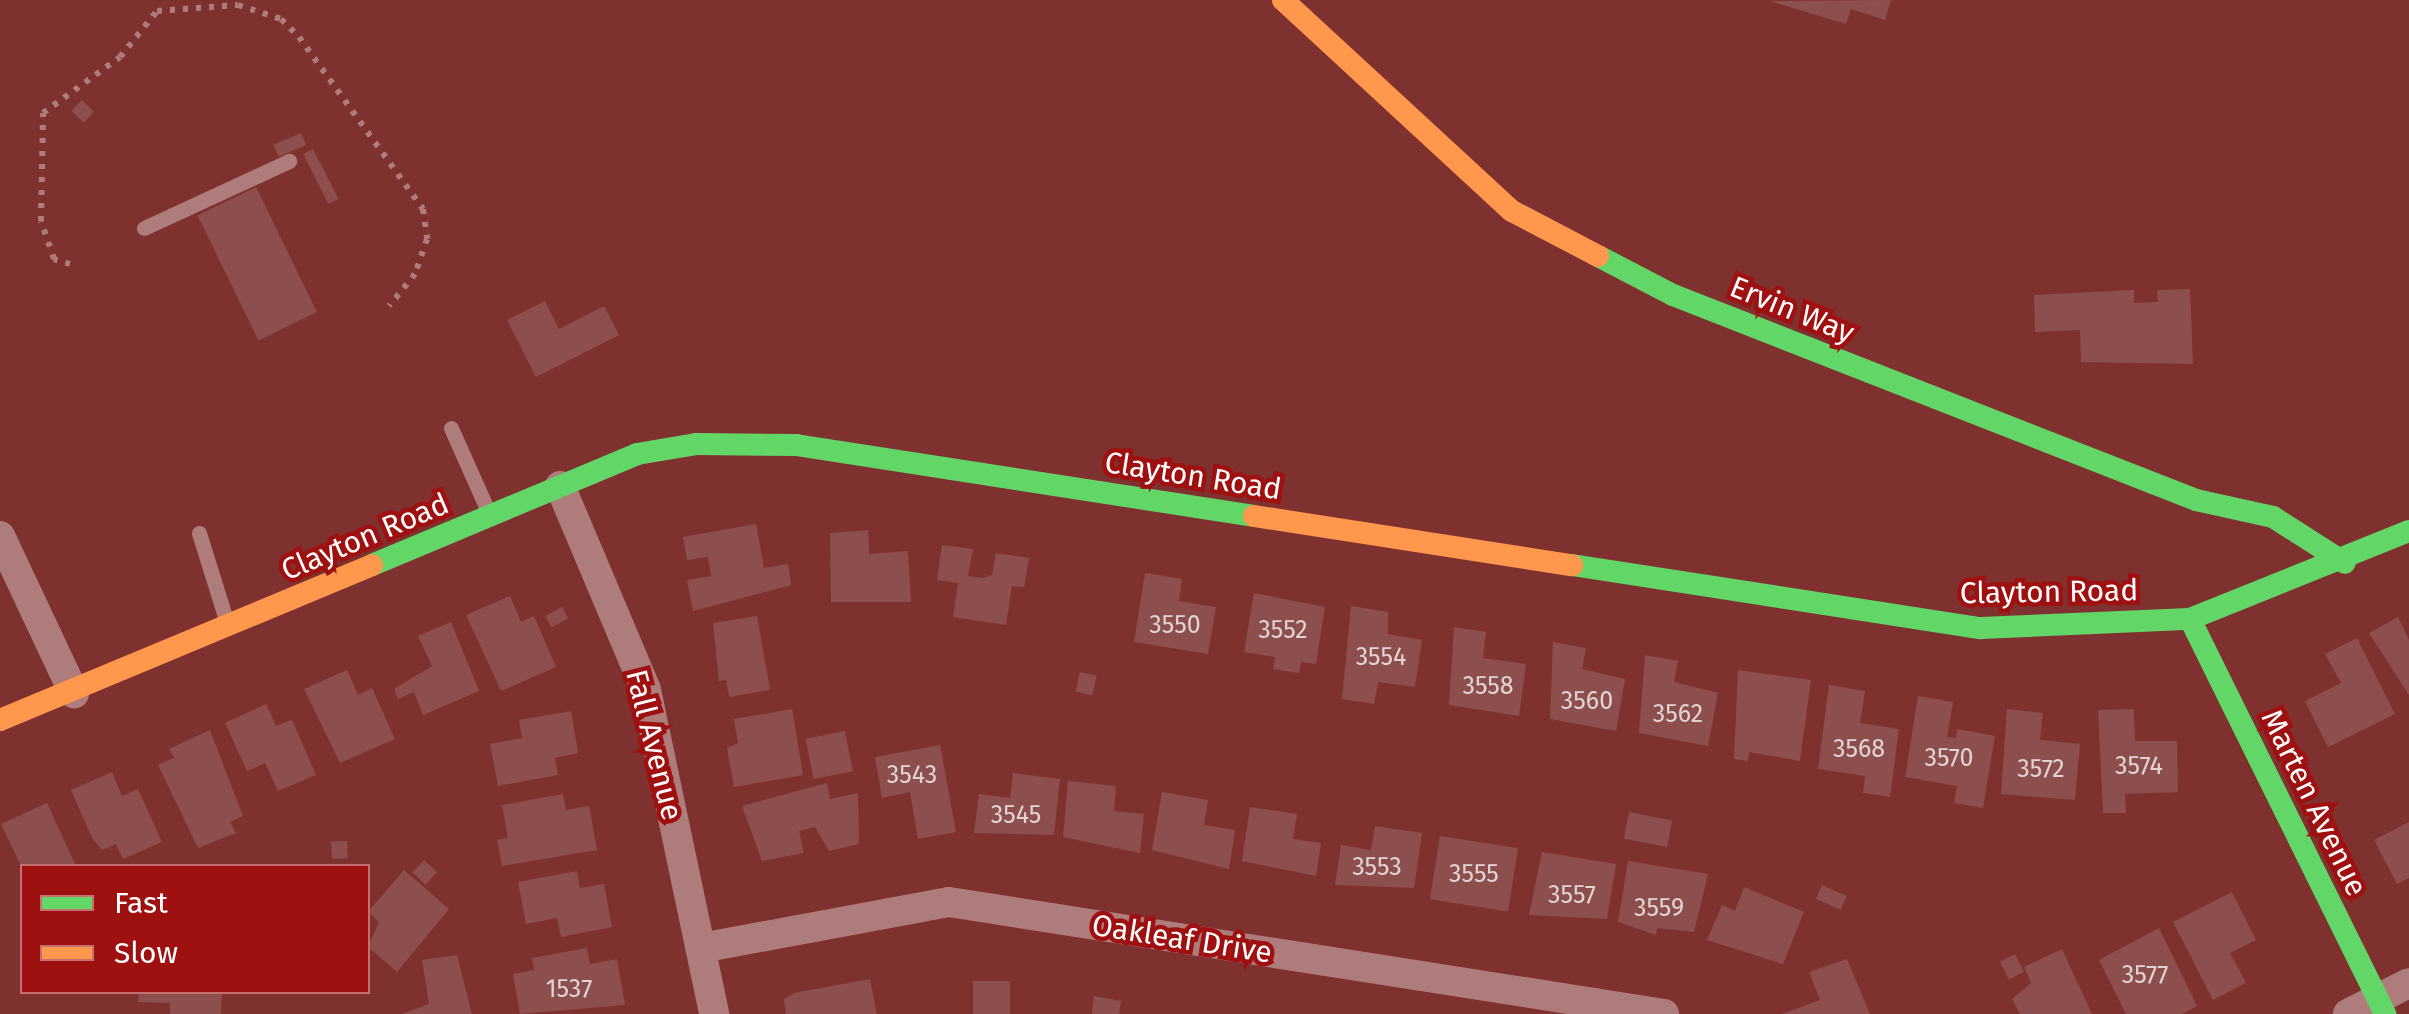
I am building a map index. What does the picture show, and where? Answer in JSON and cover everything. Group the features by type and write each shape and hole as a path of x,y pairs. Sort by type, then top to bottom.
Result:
{"street":[{"name":"Ervin Way","path":"1284,0 1431,144 1528,219 1673,295 2196,500 2274,517 2345,564"},
{"name":"Clayton Road","path":"0,720 74,693 637,454 697,444 796,446 1981,628 2190,619 2345,564 2409,531"},
{"name":"Fall Avenue","path":"560,486 646,690 714,1014"},
{"path":"0,536 74,693"},
{"name":"Marten Avenue","path":"2190,619 2381,1006"},
{"name":"Oakleaf Drive","path":"701,948 948,902 1664,1014"},
{"path":"2348,1014 2381,1006 2409,983"}],"lane":[{"path":"144,228 289,161"},
{"path":"451,428 490,516"},
{"path":"199,533 228,627"}],"path":[{"path":"70,264 54,259 41,221 43,113 120,57 157,10 238,5 281,18 299,37 423,210 427,239 415,274 389,306"}],"building":[{"path":"1891,0 1885,20 1851,9 1846,24 1770,1"},
{"path":"82,100 94,112 83,123 71,111"},
{"path":"301,133 306,145 278,157 273,145"},
{"path":"313,149 338,199 329,204 303,154"},
{"path":"256,187 317,312 259,340 198,215"},
{"path":"2190,289 2193,364 2081,362 2080,330 2035,332 2034,295 2134,290 2134,303 2158,302 2157,290"},
{"path":"545,301 559,329 604,306 619,335 536,377 507,320"},
{"path":"756,524 764,568 788,564 791,585 693,611 687,580 711,576 708,557 687,560 683,537"},
{"path":"868,530 869,554 908,551 911,602 831,602 830,533"},
{"path":"942,545 973,549 968,576 992,575 996,553 1029,558 1024,587 1012,586 1006,625 953,617 958,583 937,580"},
{"path":"1145,573 1182,579 1179,601 1216,607 1208,654 1134,642"},
{"path":"1254,593 1325,607 1316,664 1301,662 1299,673 1273,669 1275,657 1244,652"},
{"path":"510,596 521,622 534,616 556,667 501,691 466,615"},
{"path":"1351,606 1388,612 1388,634 1422,640 1415,687 1378,682 1374,704 1342,699"},
{"path":"562,607 568,618 552,628 545,616"},
{"path":"757,616 770,690 729,697 726,680 719,681 713,623"},
{"path":"2398,617 2409,640 2409,695 2369,633"},
{"path":"451,622 479,691 423,715 414,692 398,699 394,689 432,666 418,636"},
{"path":"1454,627 1486,632 1483,658 1526,664 1519,716 1449,705"},
{"path":"2357,638 2395,714 2328,747 2305,701 2341,683 2325,654"},
{"path":"1553,642 1586,648 1582,669 1625,679 1616,731 1550,719"},
{"path":"1645,655 1678,661 1674,682 1718,693 1708,746 1639,733"},
{"path":"347,670 358,695 372,688 395,739 340,763 304,689"},
{"path":"1738,670 1811,680 1800,761 1749,752 1748,761 1734,759"},
{"path":"1080,672 1097,676 1092,695 1076,691"},
{"path":"1829,685 1865,691 1860,723 1899,729 1890,797 1863,793 1865,776 1818,769"},
{"path":"1918,696 1953,702 1947,737 1956,738 1957,729 1995,736 1983,808 1954,803 1957,786 1905,777"},
{"path":"266,704 276,726 292,720 316,775 278,791 265,763 247,771 225,723"},
{"path":"792,709 803,775 734,787 727,748 738,743 734,719"},
{"path":"2007,709 2043,713 2040,740 2080,744 2075,800 2001,794"},
{"path":"2134,709 2135,741 2177,741 2178,792 2125,794 2126,813 2103,813 2098,710"},
{"path":"571,711 578,753 555,758 558,775 498,786 490,744 522,738 519,720"},
{"path":"210,730 243,816 230,822 236,833 198,848 158,765 174,758 169,749"},
{"path":"845,731 853,771 814,779 806,739"},
{"path":"940,745 956,832 918,839 910,792 882,798 875,757"},
{"path":"112,772 122,796 138,789 162,842 123,859 116,844 102,850 92,838 71,790"},
{"path":"1013,773 1060,779 1054,835 974,833 979,794 1010,798"},
{"path":"1068,781 1116,786 1114,811 1144,814 1140,853 1063,837"},
{"path":"827,783 830,799 858,793 859,844 829,851 815,827 799,831 804,853 762,861 742,806"},
{"path":"1162,792 1208,800 1204,825 1235,830 1229,869 1152,850"},
{"path":"563,794 566,810 589,806 597,850 502,866 497,840 508,838 502,805"},
{"path":"47,803 75,864 20,864 1,824"},
{"path":"1250,807 1297,814 1293,839 1321,843 1316,876 1242,861"},
{"path":"1629,812 1672,820 1667,847 1624,839"},
{"path":"2409,822 2409,878 2397,884 2374,840"},
{"path":"1375,826 1422,833 1414,888 1335,885 1341,845 1371,850"},
{"path":"1440,836 1518,848 1508,912 1430,899"},
{"path":"347,841 348,858 332,859 331,842"},
{"path":"1542,852 1616,864 1607,919 1529,915"},
{"path":"424,860 437,872 426,885 412,872"},
{"path":"1628,861 1708,874 1694,932 1657,928 1656,935 1618,922"},
{"path":"404,870 449,909 397,972 370,949 379,922 370,910"},
{"path":"577,871 580,888 604,884 612,927 561,937 557,918 526,924 518,882"},
{"path":"1822,885 1847,896 1841,910 1816,899"},
{"path":"1744,887 1804,912 1783,964 1707,940 1722,905 1735,911"},
{"path":"2232,892 2256,940 2230,953 2246,983 2213,1000 2173,922"},
{"path":"2159,928 2197,1006 2182,1014 2126,1014 2099,960"},
{"path":"587,948 590,964 617,959 625,1005 520,1014 513,974 534,970 532,958"},
{"path":"2062,949 2092,1014 2020,1014 2012,999 2031,983 2024,967"},
{"path":"2015,954 2024,972 2009,980 2000,962"},
{"path":"457,955 472,1014 402,1014 429,1004 422,960"},
{"path":"1847,959 1870,1014 1782,1014 1820,1000 1809,972"},
{"path":"870,979 877,1014 786,1014 784,999 794,993"},
{"path":"973,981 1010,981 1010,1014 973,1014"},
{"path":"139,994 222,994 221,1014 170,1014 170,1003 138,1002"},
{"path":"1094,996 1121,1001 1119,1014 1092,1014"}],"traffic: fast":[{"path":"1598,256 1673,295 2196,500 2273,517 2345,563"},
{"path":"372,565 637,454 697,444 796,445 1254,516"},
{"path":"1572,565 1981,628 2190,619 2409,531"},
{"path":"2190,619 2385,1014"}],"traffic: slow":[{"path":"1283,0 1512,211 1598,256"},
{"path":"1254,516 1572,565"},
{"path":"0,720 372,565"}]}
